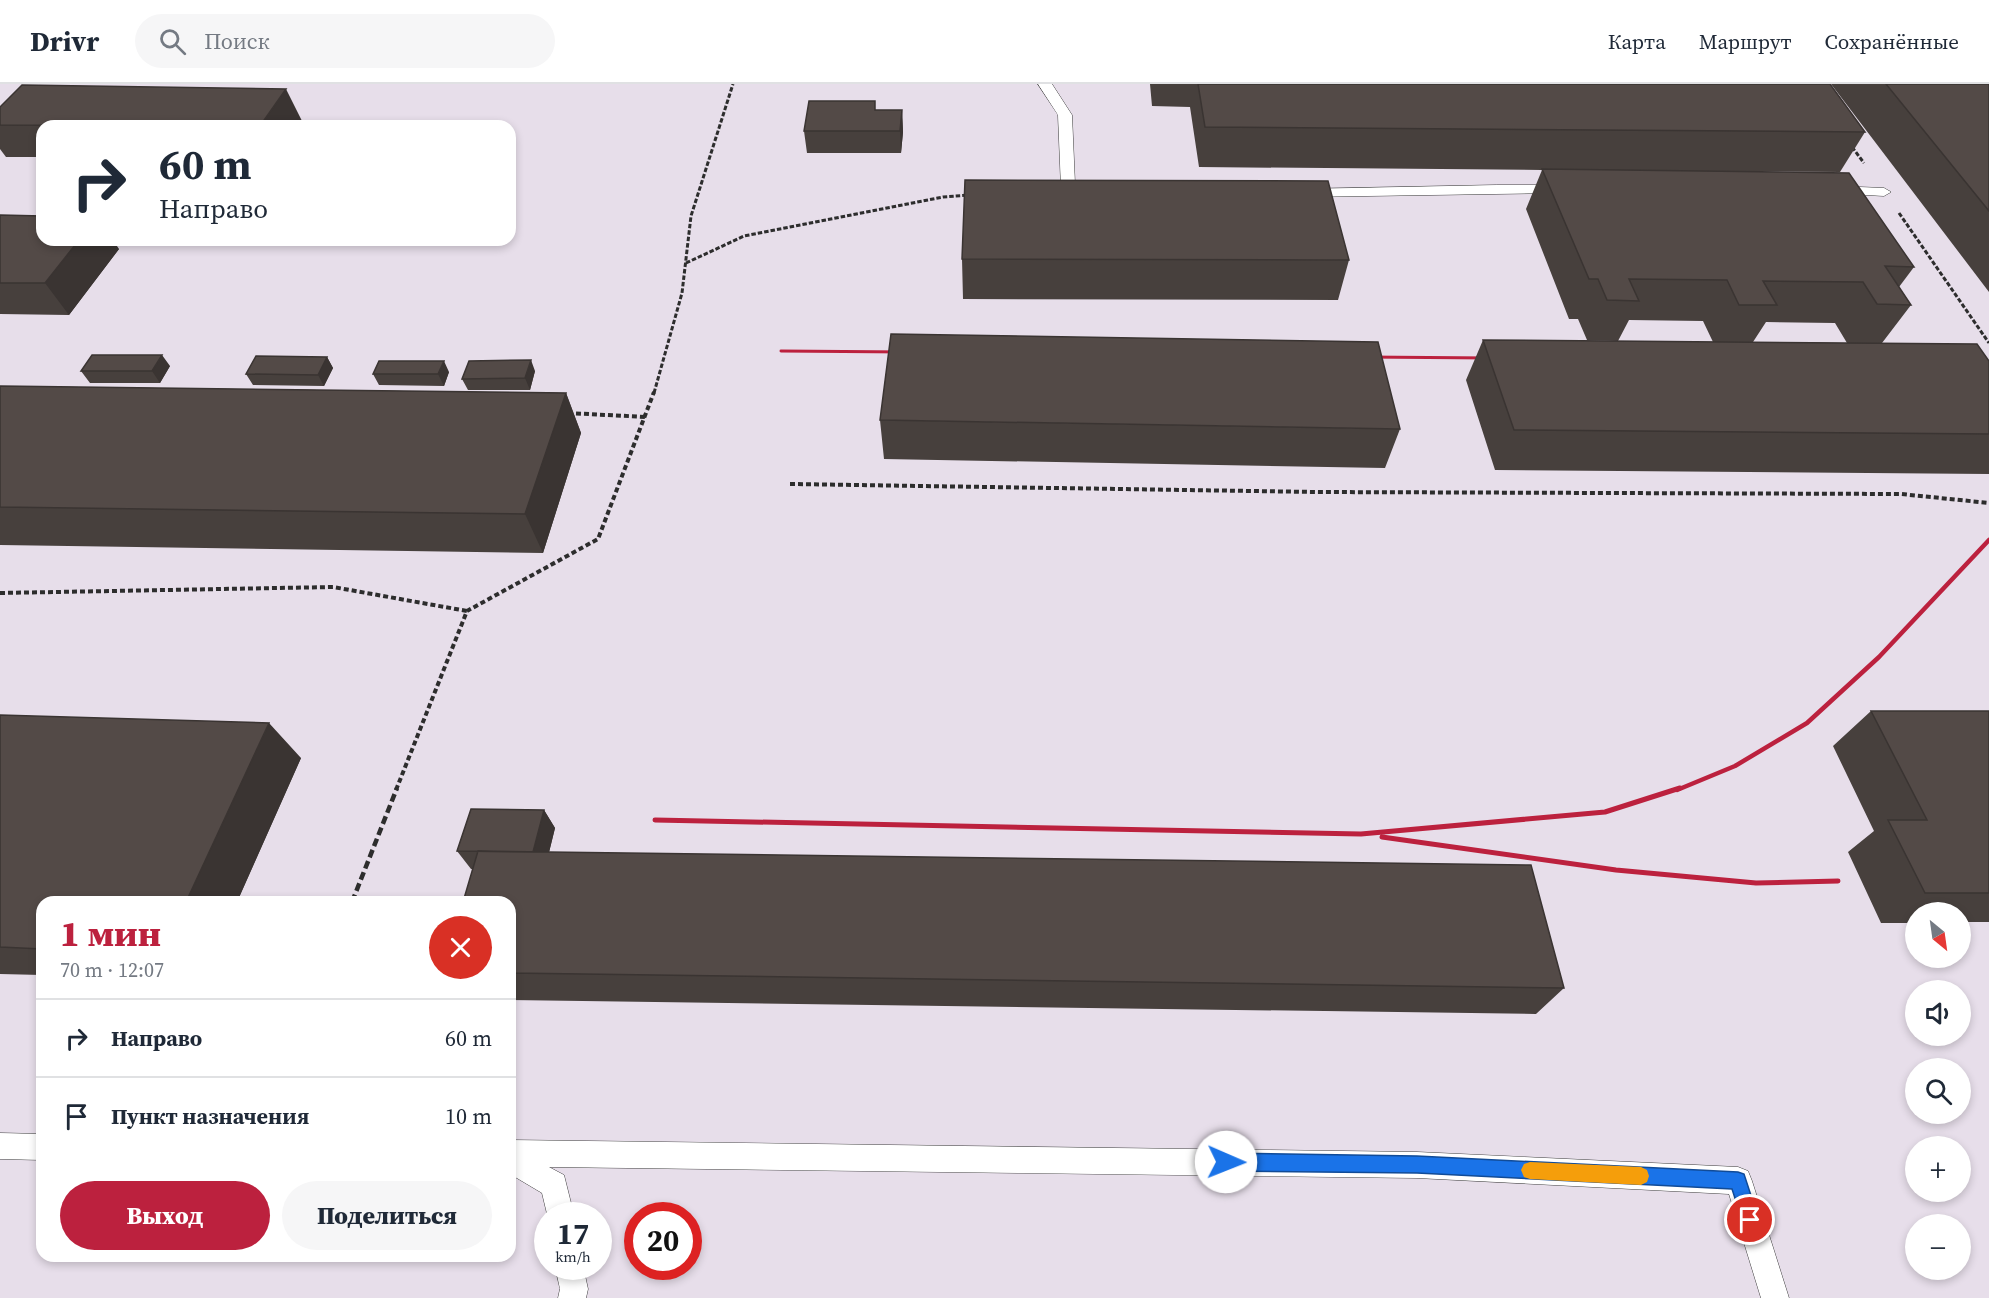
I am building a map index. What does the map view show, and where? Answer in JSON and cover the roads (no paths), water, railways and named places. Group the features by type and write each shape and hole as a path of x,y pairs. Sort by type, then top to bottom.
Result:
{"lane":[{"path":"1045,84 1065,115 1068,188 1103,189"},
{"path":"1288,193 1369,195 1504,188 1574,189"},
{"path":"1821,190 1884,192"},
{"path":"0,1146 36,1147"},
{"path":"516,1153 1417,1165 1738,1181 1774,1298"},
{"path":"516,1163 554,1185 557,1202"},
{"path":"570,1280 572,1298"}],"railway":[{"path":"781,351 906,352"},
{"path":"1365,357 1491,358"},
{"path":"1677,790 1735,766 1807,723 1879,657 1989,540"},
{"path":"655,820 1361,834 1605,812 1680,788"},
{"path":"1382,837 1616,870 1756,883 1838,881"}]}
